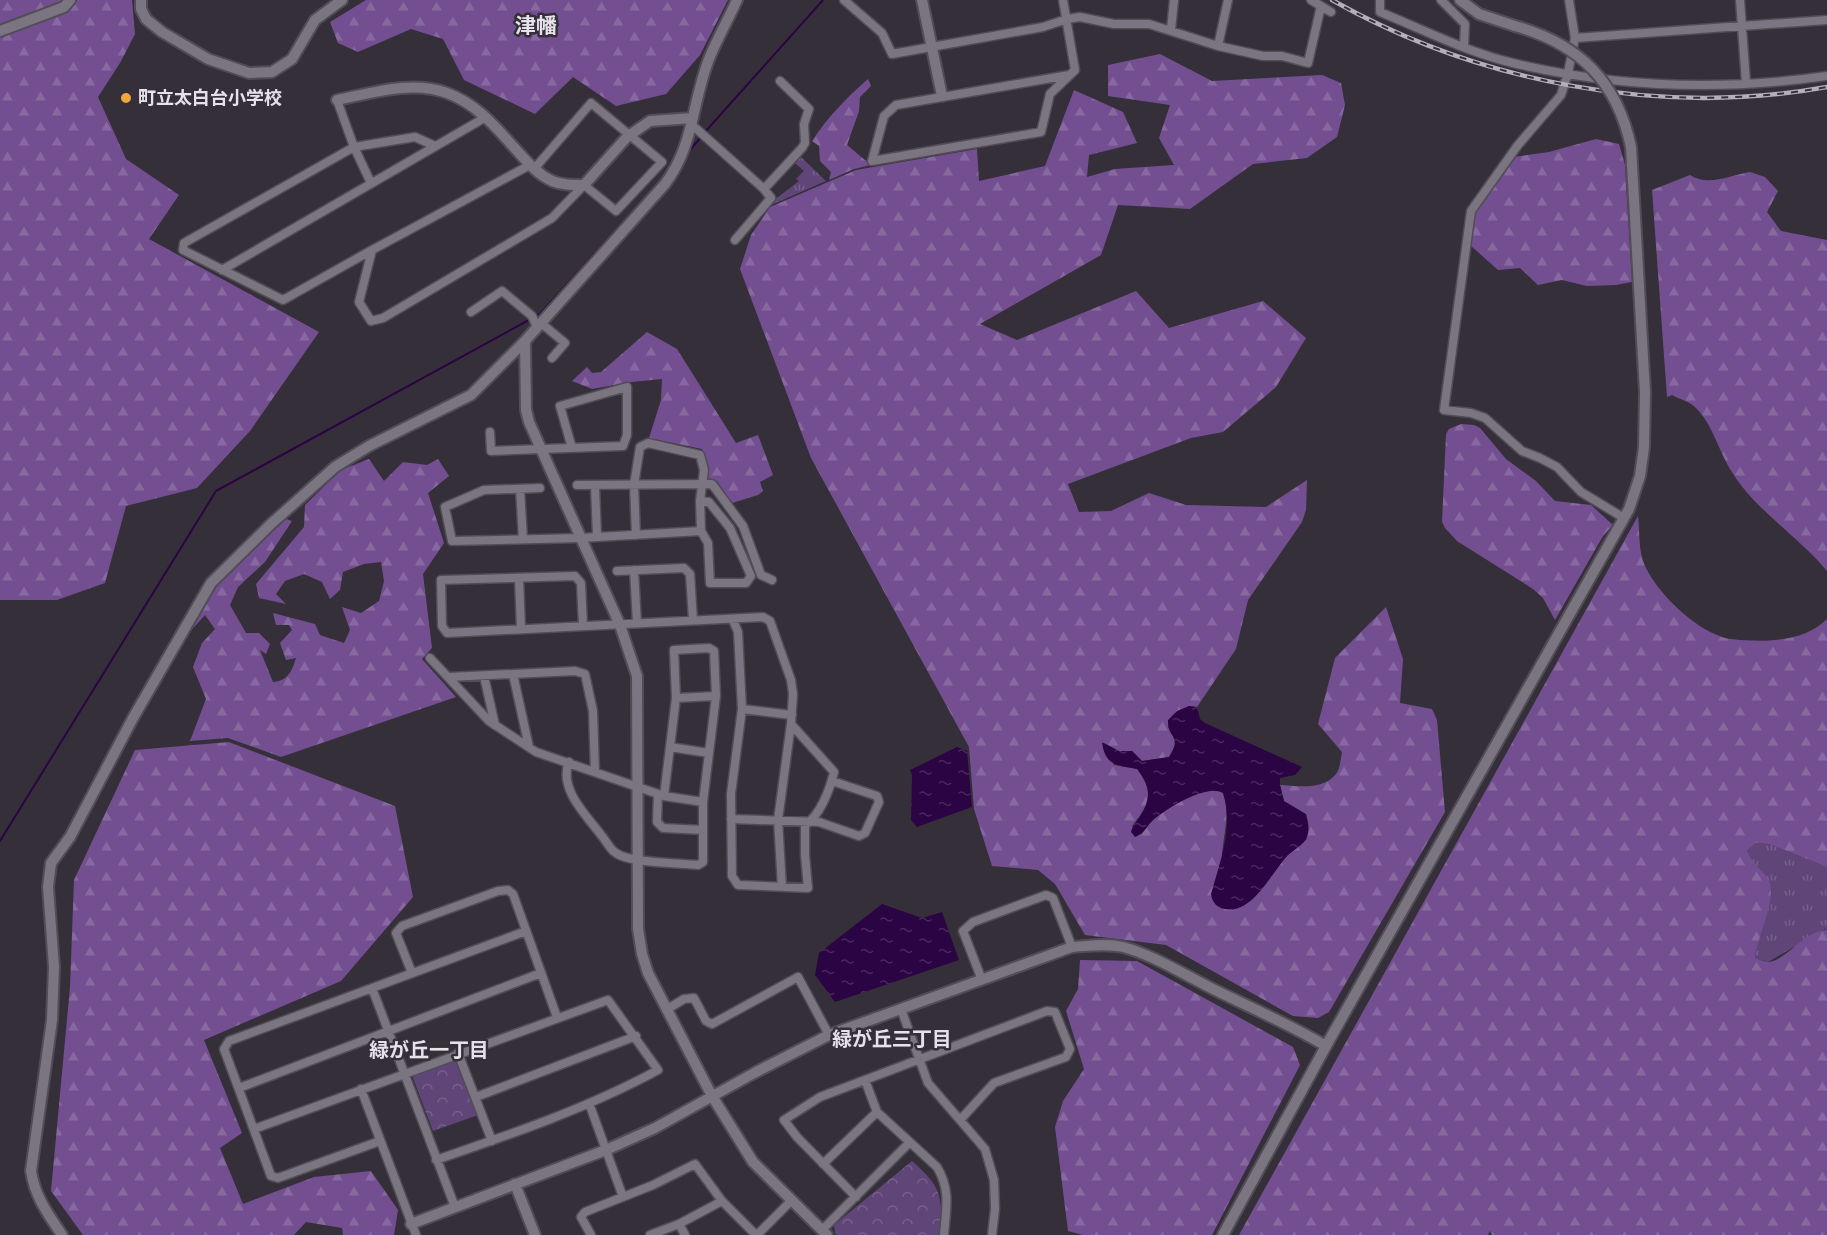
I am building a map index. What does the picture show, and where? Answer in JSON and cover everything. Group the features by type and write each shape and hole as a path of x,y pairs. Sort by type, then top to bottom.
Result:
{"street":[{"path":"0,31 64,7 70,0"},
{"path":"141,0 141,9 146,19 162,32 207,59 249,73 272,72 292,59 315,20 342,0"},
{"path":"62,1235 33,1188 31,1172 52,1020 54,968 48,887 51,863 70,837 133,718 211,583 272,523 335,467 369,446 471,395 525,341 536,321 677,167 710,58 737,0"},
{"path":"844,0 882,33 892,54 1043,27 1067,19 1080,18 1114,24 1149,24 1218,46 1263,56 1282,56 1308,63 1321,6"},
{"path":"922,0 942,96"},
{"path":"1063,0 1075,69 1070,75 1050,94 1041,132 872,161 884,116 896,105 1070,75"},
{"path":"1171,30 1174,0"},
{"path":"1218,46 1228,0"},
{"path":"1311,0 1331,12"},
{"path":"1380,0 1380,12 1464,47 1512,62 1626,83 1698,86 1793,81 1827,76"},
{"path":"1441,0 1465,24 1464,47"},
{"path":"1223,1235 1326,1046 1624,518 1640,476 1644,447 1646,392 1631,147 1619,108 1598,74 1574,52 1546,36 1479,14 1460,0"},
{"path":"1569,0 1575,38 1563,89 1557,100 1518,145 1471,211 1444,410 1471,413 1485,418 1522,451 1557,467 1581,492 1624,518"},
{"path":"1740,0 1746,83"},
{"path":"1575,38 1827,20"},
{"path":"765,189 805,143 804,124 809,109 780,81"},
{"path":"371,183 354,147 338,100 386,90 417,88 446,92 486,117 532,167 549,180 563,185 584,185 616,211 662,162 591,103 532,167 372,250 283,300 183,250 184,243 354,147 415,137 435,146"},
{"path":"222,270 486,117"},
{"path":"372,250 359,302 371,321 383,318 552,218 629,136 650,121 692,121 703,134 765,189 771,198 735,240"},
{"path":"471,312 502,291 565,343 552,358"},
{"path":"525,341 526,410 529,422 620,625 637,676 638,928 648,973 712,1096 753,1162 824,1232 910,1142"},
{"path":"490,432 491,451 540,449 572,448 623,446 627,435 627,387 560,406 572,448"},
{"path":"636,535 634,484 640,447 648,443 700,455 704,470 700,501 701,531 708,543 710,583 746,583 751,576 730,528 709,502 700,501"},
{"path":"577,485 702,482 712,484 743,526 761,575 772,580"},
{"path":"595,486 597,536"},
{"path":"540,488 484,490 445,507 452,541 580,538 701,531"},
{"path":"520,489 523,539"},
{"path":"617,571 684,568 690,574 693,620"},
{"path":"634,570 637,623"},
{"path":"583,626 581,583 575,576 441,580 442,626 447,633 763,617 770,621 791,680 791,720 778,820 782,887"},
{"path":"519,578 521,629"},
{"path":"733,620 738,632 742,709 731,794 732,876 738,885 808,888 805,825 817,813 834,772 791,720 742,709"},
{"path":"569,762 566,769 575,801 616,854 638,860 698,865 703,862 703,830 703,802 716,696 714,651 709,648 674,650 676,698 657,822 663,828 703,830"},
{"path":"430,658 495,725 536,752 661,795 703,802"},
{"path":"449,677 575,671 585,674 593,711 595,772"},
{"path":"513,674 529,747"},
{"path":"484,676 495,725"},
{"path":"676,698 716,696"},
{"path":"670,747 709,753"},
{"path":"731,819 819,822 859,836 865,833 879,802 877,796 832,781"},
{"path":"412,973 396,933 402,926 498,891 508,890 513,894 556,1017"},
{"path":"982,980 963,931 973,922 1035,899 1046,895 1053,898 1072,947"},
{"path":"380,1141 278,1178 271,1176 224,1049 229,1041 526,931"},
{"path":"411,1224 606,1150 655,1128 829,1035 1072,947 1103,944 1123,947 1156,960 1254,1010 1295,1028 1326,1046"},
{"path":"238,1088 541,973"},
{"path":"666,1010 684,999 694,999 706,1021 712,1024 798,977 829,1035"},
{"path":"372,988 455,1207"},
{"path":"254,1129 556,1017 608,1000 636,1036 658,1070 589,1103 436,1160"},
{"path":"902,1009 928,1083 985,1149 994,1180 995,1209 992,1235"},
{"path":"856,1197 797,1137 784,1120 820,1097 1047,1011 1056,1012 1070,1049 1066,1057 994,1083 960,1120"},
{"path":"476,1097 636,1036"},
{"path":"458,1053 492,1141"},
{"path":"865,1080 877,1112 937,1167 942,1175 947,1191 944,1235"},
{"path":"361,1089 416,1235"},
{"path":"589,1103 623,1197"},
{"path":"823,1164 877,1112"},
{"path":"591,1235 581,1217 585,1212 653,1185 695,1164 722,1201 756,1235 792,1200"},
{"path":"515,1184 535,1235"},
{"path":"650,1235 679,1224 722,1201"},
{"path":"679,1224 685,1235"}],"green space":[{"path":"0,0 132,0 135,34 98,97 126,159 179,195 149,239 319,332 250,431 197,488 126,506 105,583 57,600 0,600"},
{"path":"366,0 728,0 700,55 666,94 616,106 573,77 535,114 464,80 443,39 411,29 358,52 338,43 330,22"},
{"path":"1160,54 1212,81 1322,75 1341,83 1345,105 1337,137 1307,158 1253,164 1190,209 1118,205 1101,255 980,324 1017,340 1136,291 1169,328 1263,301 1306,338 1276,387 1223,432 1191,438 1068,484 1079,512 1111,511 1149,493 1186,505 1266,507 1307,480 1306,510 1302,522 1248,600 1236,649 1197,707 1189,706 1168,727 1174,742 1169,757 1142,761 1132,751 1119,751 1102,743 1114,765 1137,769 1143,777 1148,798 1132,826 1141,835 1153,820 1187,798 1207,791 1223,793 1226,816 1222,861 1232,910 1256,895 1287,855 1307,839 1284,801 1280,785 1311,786 1326,782 1338,771 1342,752 1318,724 1335,658 1386,607 1403,659 1400,703 1432,709 1437,720 1445,812 1329,1012 1318,1018 1293,1016 1166,945 1085,935 1055,884 1038,870 992,866 974,809 969,747 811,458 740,269 751,235 770,207 856,170 977,149 979,181 1045,166 1074,90 1123,112 1137,143 1089,155 1087,177 1115,169 1174,165 1159,138 1170,105 1108,96 1108,65"},
{"path":"868,79 871,86 860,97 859,111 847,145 871,165 854,169 829,180 831,172 820,161 819,146 812,141 838,108"},
{"path":"1596,139 1619,144 1625,165 1632,282 1587,286 1562,280 1538,285 1520,268 1498,270 1470,245 1474,211 1514,157 1549,152"},
{"path":"801,157 826,181 769,204 799,181 796,179 804,171 795,163"},
{"path":"1750,172 1765,177 1778,191 1767,212 1781,231 1827,240 1827,571 1764,511 1741,485 1727,464 1707,422 1696,408 1672,395 1667,397 1652,190 1690,175 1712,180"},
{"path":"647,332 677,349 736,443 758,435 773,475 760,482 763,491 758,495 732,503 717,481 708,478 709,470 702,449 649,438 661,400 662,379 592,389 572,381 587,367 592,373 601,372"},
{"path":"1461,424 1480,428 1506,459 1536,481 1555,501 1591,505 1613,525 1603,536 1555,620 1543,598 1533,589 1457,541 1442,522 1446,434 1449,429"},
{"path":"369,459 384,481 403,462 427,465 438,459 449,476 428,493 444,543 423,574 432,648 422,659 456,697 281,757 228,738 190,741 206,699 193,667 202,643 215,629 205,615 186,636 215,585 286,519 292,521 265,562 238,587 230,605 246,633 259,633 270,644 266,654 260,650 273,682 282,680 289,674 296,658 286,660 280,643 292,630 289,625 276,625 273,613 315,624 320,635 344,643 350,630 342,607 361,613 379,601 384,581 381,562 364,564 343,572 340,590 330,599 322,582 304,574 285,581 276,594 286,604 259,598 256,584 304,527 305,505 341,470"},
{"path":"1638,516 1641,554 1651,577 1667,598 1688,618 1711,632 1731,639 1775,640 1808,632 1827,619 1827,867 1769,844 1756,843 1747,851 1767,877 1771,889 1769,908 1755,958 1767,962 1776,960 1811,935 1827,930 1827,1235 1492,1235 1490,1231 1488,1235 1239,1235"},
{"path":"229,742 395,806 413,897 341,981 204,1040 242,1133 220,1148 243,1204 314,1177 371,1171 398,1210 394,1235 343,1235 342,1228 306,1222 294,1235 83,1235 51,1191 70,987 74,880 135,750"},
{"path":"1756,843 1769,844 1827,867 1827,930 1825,929 1768,962 1755,958 1762,871 1751,862 1747,851"},
{"path":"1080,960 1137,961 1293,1047 1300,1065 1212,1235 1083,1235 1068,1231 1055,1127 1063,1101 1084,1069 1066,1011 1078,989"},
{"path":"454,1059 458,1061 478,1115 433,1131 413,1078 415,1074"},
{"path":"912,1161 935,1186 941,1211 940,1235 837,1235 835,1233 834,1225"}],"water":[{"path":"1189,706 1197,707 1200,719 1205,723 1302,767 1295,775 1280,778 1280,785 1284,801 1306,814 1309,828 1306,840 1287,856 1253,899 1235,909 1217,906 1211,894 1222,857 1226,831 1227,818 1223,793 1207,791 1176,804 1158,816 1135,837 1131,832 1145,809 1148,797 1147,786 1137,769 1109,760 1102,742 1119,751 1132,751 1142,761 1169,757 1175,740 1168,726 1168,720 1177,711"},
{"path":"957,747 967,751 972,807 917,827 911,820 912,775 910,770"},
{"path":"882,904 922,918 942,912 959,960 835,1002 815,975 819,953"}],"waterway":[{"path":"705,132 823,0"},
{"path":"688,152 702,136"},
{"path":"0,841 216,491 540,314 664,177"}],"railway":[{"path":"1332,0 1389,29 1448,53 1509,72 1572,86 1636,95 1700,98 1764,95 1827,87"}],"place":[{"name":"町立太白台小学校","path":"126,98"}],"district":[{"name":"津幡","path":"536,26"},
{"name":"緑が丘三丁目","path":"892,1039"},
{"name":"緑が丘一丁目","path":"429,1050"}]}
